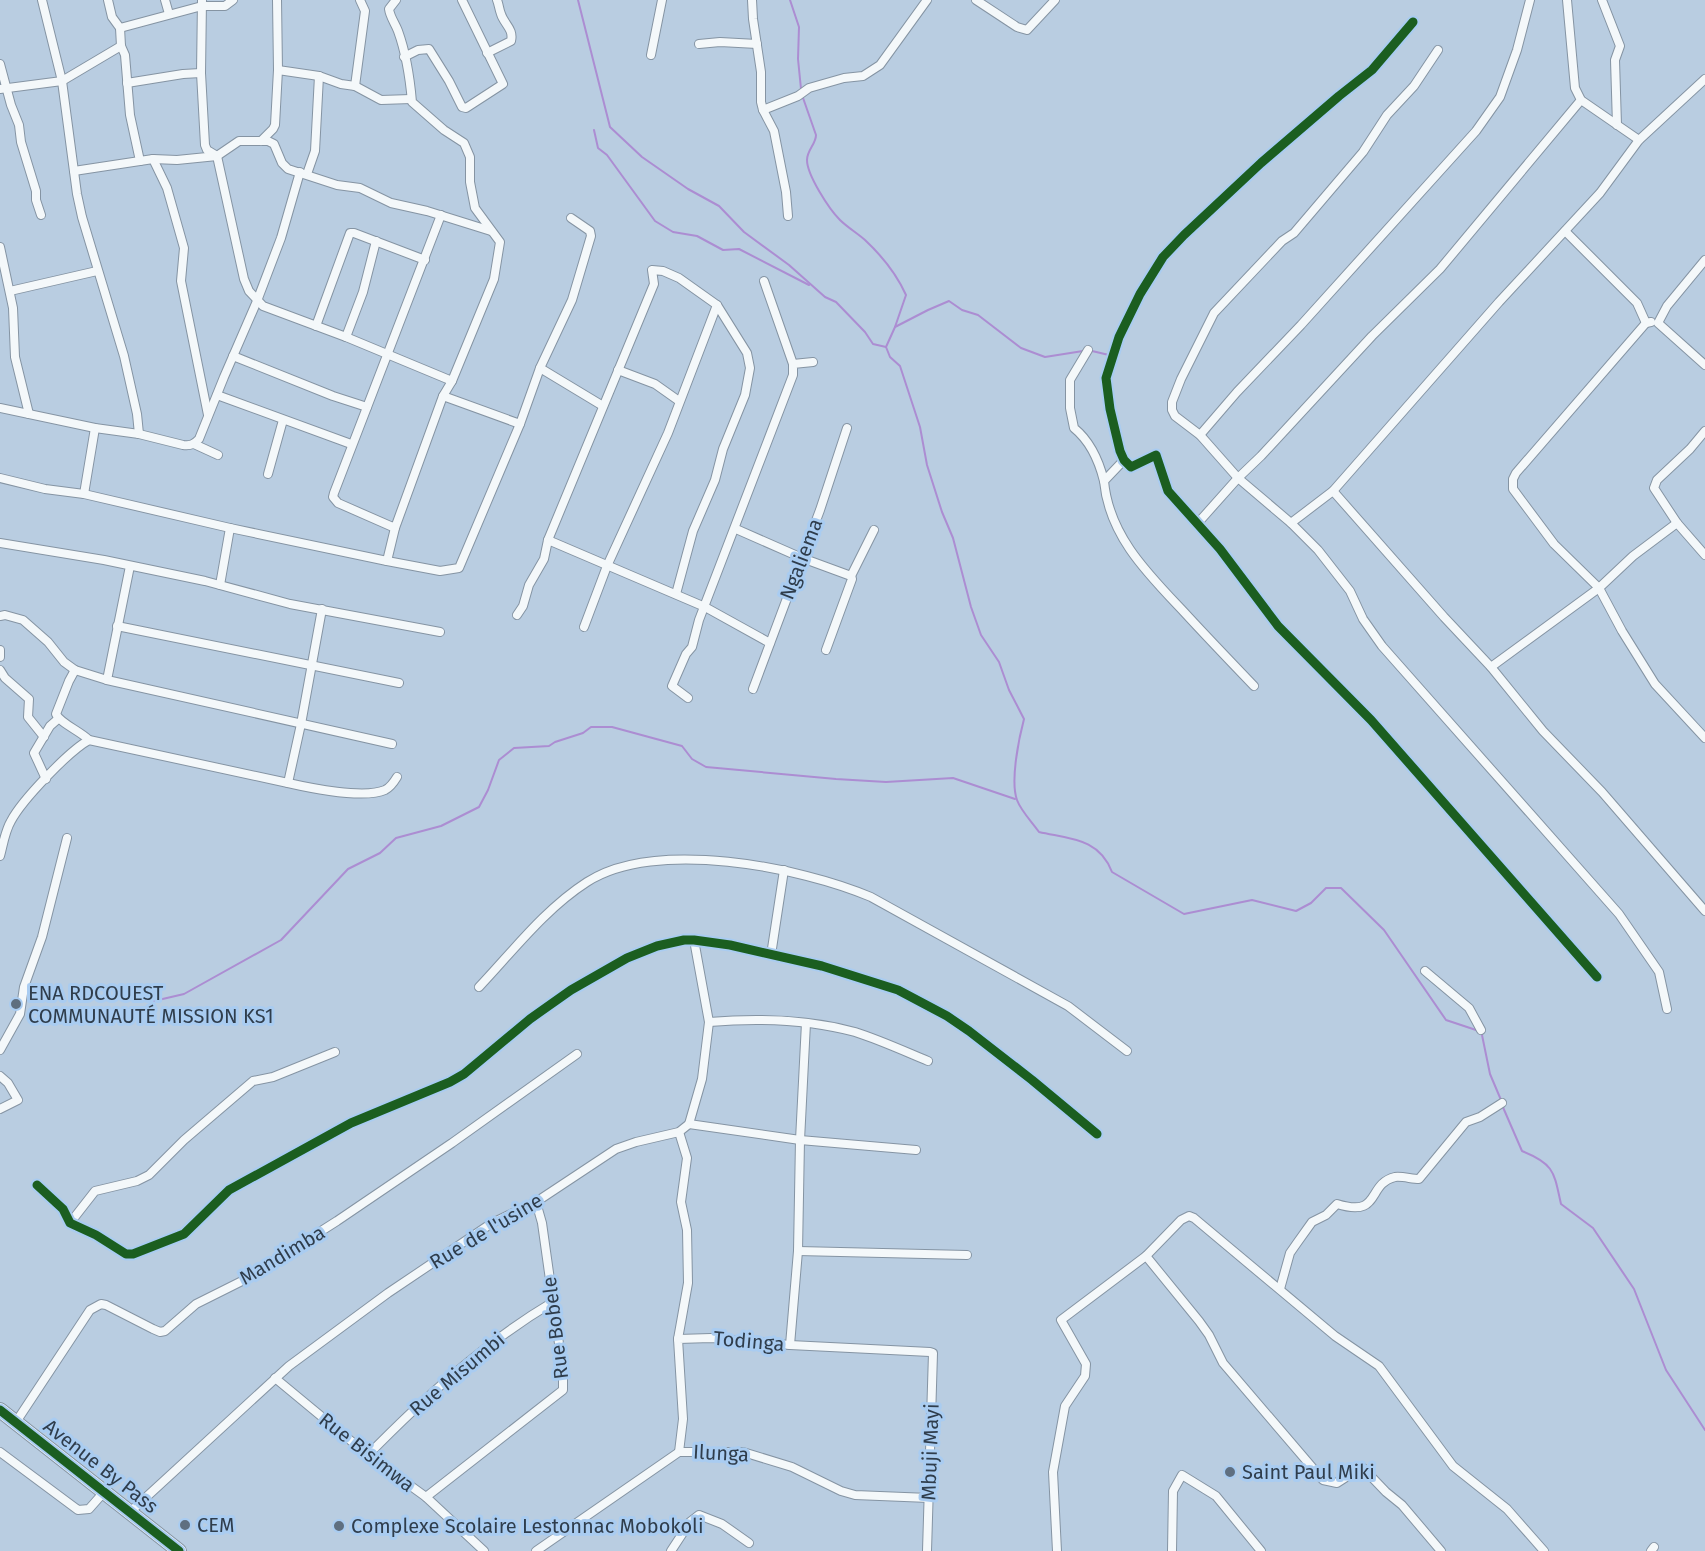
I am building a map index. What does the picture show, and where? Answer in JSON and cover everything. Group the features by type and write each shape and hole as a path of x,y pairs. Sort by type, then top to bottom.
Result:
{"highway":[{"name":"Avenue By Pass","path":"0,1410 179,1551"}],"street":[{"path":"42,0 62,81 82,217 124,356 137,414 139,434"},
{"path":"108,0 112,17 120,28 121,45 125,55 130,115 140,161"},
{"path":"165,0 169,14"},
{"path":"120,28 202,3 225,6 233,0"},
{"path":"261,141 275,125 278,70 277,0"},
{"path":"356,86 365,11 360,0"},
{"path":"387,561 395,528 443,396 452,381 497,271 500,242 480,215 473,201 470,157 464,143 425,115 412,102 411,87 398,32 390,15 390,9 396,0"},
{"path":"404,57 416,51 429,49 462,107 466,108 503,84 462,0"},
{"path":"487,53 511,41 512,37 496,0"},
{"path":"651,55 662,0"},
{"path":"752,0 763,110 774,131 786,192 788,216"},
{"path":"763,110 798,96 805,89 844,78 863,76 880,65 927,0"},
{"path":"976,0 1017,27 1027,30 1055,0"},
{"path":"1200,435 1476,131 1500,97 1517,50 1530,0"},
{"path":"1567,0 1575,88 1581,100 1639,140"},
{"path":"1602,0 1620,46 1617,51 1615,69 1617,125"},
{"path":"202,3 201,73 205,146 217,156 244,279 249,291 263,306 452,381"},
{"path":"1413,22 1372,70 1261,164 1163,257 1140,294 1119,337 1107,370 1110,409 1124,460 1131,467 1156,455 1168,491 1220,549 1278,626 1371,720 1597,977"},
{"path":"699,44 720,42 757,44"},
{"path":"4,88 62,81 121,45"},
{"path":"1438,50 1414,86 1387,115 1363,152 1294,233 1282,241 1214,313 1195,349 1172,402 1172,410 1175,416 1200,435 1238,478 1292,523 1318,550 1350,591 1363,619 1382,646 1619,914 1659,972 1667,1010"},
{"path":"0,64 4,88 19,125 21,142 41,215"},
{"path":"278,70 319,76 341,84 356,86 381,100 411,99"},
{"path":"127,82 201,73"},
{"path":"0,408 95,428 139,434 189,446 199,439 257,301 303,173 315,151 319,76"},
{"path":"1292,523 1334,491 1499,302 1600,193 1639,140 1705,79"},
{"path":"1197,525 1238,478 1372,336 1440,269 1581,100"},
{"path":"74,171 153,159 177,160 217,156 239,141 261,141 274,144 282,163 288,169 337,185 360,188 391,203 441,215 491,231"},
{"path":"153,159 167,188 184,248 181,281 209,417"},
{"path":"395,528 338,503 333,497 351,444 441,215"},
{"path":"0,478 45,489 84,494 387,561 440,571 459,568 520,424 540,368 572,300 591,236 590,231 572,218"},
{"path":"1565,231 1637,303 1646,323"},
{"path":"315,326 350,233 425,260"},
{"path":"346,337 363,292 376,241"},
{"path":"0,247 14,318 15,357 29,414"},
{"path":"1658,323 1667,306 1705,260"},
{"path":"517,615 523,606 529,585 544,559 548,540 654,284 652,270 663,271 679,278 717,305 747,353 750,368 745,395 723,449 715,480 693,531 676,594"},
{"path":"10,291 97,271"},
{"path":"688,698 672,686 686,654 692,647 793,375 793,364 764,281"},
{"path":"584,627 607,566 652,470 717,305"},
{"path":"1705,365 1658,323 1646,323 1516,473 1512,484 1513,489 1554,544 1599,588 1655,684 1705,738"},
{"path":"1088,351 1070,380 1070,408 1074,428 1083,435 1097,457 1105,494 1116,528 1137,561 1254,686"},
{"path":"233,356 333,396 367,406"},
{"path":"793,364 813,362"},
{"path":"540,368 603,406"},
{"path":"618,370 655,384 679,401"},
{"path":"217,395 351,444"},
{"path":"443,396 520,424"},
{"path":"268,474 284,420"},
{"path":"84,494 95,428"},
{"name":"Ngaliema","path":"753,689 847,428"},
{"path":"1705,431 1654,483 1654,488 1677,523 1705,555"},
{"path":"194,444 218,455"},
{"path":"1104,481 1124,460"},
{"path":"1334,491 1491,667 1543,731 1602,792 1705,910"},
{"path":"1491,667 1599,588 1634,556 1677,523"},
{"path":"220,585 230,528"},
{"path":"736,529 802,558 851,576"},
{"path":"826,650 852,579 851,576 874,530"},
{"path":"548,540 705,607 770,643"},
{"path":"0,543 130,566 220,585 290,604 440,632"},
{"path":"107,680 130,566"},
{"path":"288,783 322,609"},
{"path":"0,616 5,615 23,620 48,642 64,662 75,670 107,680 392,744"},
{"path":"117,626 399,683"},
{"path":"0,650 0,660"},
{"path":"0,670 5,678 29,699 28,717 44,737"},
{"path":"75,670 56,714 58,719 78,730 89,740 332,792 384,790 392,786 397,777"},
{"path":"46,779 34,753 50,726 58,719"},
{"path":"0,856 12,820 65,758 89,740"},
{"path":"0,1050 20,1014 24,987 42,937 67,838"},
{"path":"479,987 563,900 589,881 648,861 698,859 784,870 840,884 871,897 1068,1006 1127,1051"},
{"path":"771,955 784,870"},
{"path":"38,1185 63,1209 70,1223 90,1232 126,1254 134,1254 184,1234 229,1190 351,1124 464,1074 530,1019 580,985 627,958 657,946 684,940 694,940 822,966 898,990 947,1016 969,1031 1097,1134"},
{"path":"694,940 709,1022 702,1079 688,1124 800,1140 915,1150"},
{"path":"1425,971 1469,1008 1481,1030"},
{"path":"709,1022 759,1019 828,1025 856,1032 928,1061"},
{"path":"790,1345 798,1251 800,1140 806,1023"},
{"path":"70,1223 95,1191 136,1181 149,1175 184,1140 253,1081 273,1077 334,1052"},
{"name":"Mandimba","path":"16,1422 90,1310 101,1304 106,1305 153,1329 160,1332 165,1331 196,1304 244,1280 337,1221 577,1054"},
{"path":"0,1076 8,1083 18,1100 0,1109"},
{"path":"1280,1288 1290,1253 1312,1222 1326,1215 1338,1204 1352,1208 1362,1207 1374,1198 1380,1185 1396,1177 1419,1179 1466,1122 1480,1117 1502,1103"},
{"name":"Rue de l'usine","path":"130,1512 275,1378 388,1293 492,1223 536,1202 616,1149 679,1132 688,1124"},
{"path":"679,1132 687,1158 681,1202 687,1230 688,1283 678,1338 683,1419 679,1452"},
{"name":"Rue Bobele","path":"426,1497 563,1390 563,1372 542,1223 536,1202"},
{"path":"1057,1551 1053,1472 1065,1406 1085,1376 1086,1364 1061,1320 1146,1256 1181,1220 1189,1216 1280,1288 1335,1336 1379,1366 1453,1466 1507,1509 1544,1551"},
{"path":"798,1251 968,1255"},
{"path":"1146,1256 1199,1321 1223,1363 1323,1480 1337,1483 1362,1467 1402,1506 1441,1551"},
{"name":"Rue Misumbi","path":"368,1455 440,1387 523,1320 553,1302"},
{"name":"Todinga","path":"678,1338 711,1338 933,1353"},
{"name":"Mbuji Mayi","path":"927,1551 933,1353"},
{"name":"Rue Bisimwa","path":"275,1378 368,1455 426,1497 484,1551"},
{"path":"0,1452 78,1510 89,1509 104,1492"},
{"name":"Ilunga","path":"536,1551 679,1452 743,1452 792,1467 855,1496 928,1498"},
{"path":"1172,1551 1173,1491 1182,1475 1216,1496 1261,1551"},
{"path":"671,1551 690,1522 699,1515 722,1524 749,1544"}],"waterway":[{"path":"578,0 610,127 642,157 688,189 719,206 744,232 789,265 825,297 836,302 865,332 873,344 886,347"},
{"path":"790,0 799,27 798,59 801,89"},
{"path":"802,95 816,135 807,160 815,183 840,220 865,240 883,259 906,295 886,347"},
{"path":"594,130 598,148 607,155 655,221 673,232 697,236 723,250 739,249 809,285"},
{"path":"895,327 949,301 962,310 978,315 1021,348 1045,357 1083,351"},
{"path":"886,347 890,357 900,366 920,427 927,465 953,538 971,607 981,635 999,662 1009,690 1024,719 1016,760 1015,792 1021,808 1039,832 1072,839 1091,846 1099,852 1112,872 1184,914 1252,900 1296,911 1311,903 1326,888 1341,888 1384,930 1446,1020 1476,1030 1482,1035 1490,1074 1501,1100"},
{"path":"1092,351 1109,355"},
{"path":"154,1001 184,994 281,940 348,869 380,853 396,838 441,826 479,807 499,760 514,748 549,746 583,733 591,727 612,727 682,746 692,759 706,767 886,782 953,778 1015,799"},
{"path":"1502,1105 1522,1151 1547,1165 1554,1177 1561,1204 1593,1228 1634,1289 1666,1370 1705,1430"}],"cycle path":[{"path":"1413,22 1372,70 1261,163 1163,257 1140,294 1119,337 1106,378 1110,409 1124,460 1131,467 1156,455 1168,491 1220,549 1278,626 1371,720 1597,977"},
{"path":"37,1185 63,1209 70,1223 96,1235 126,1254 133,1254 184,1234 229,1190 351,1123 464,1074 530,1019 571,990 627,958 657,946 684,940 730,945 822,966 898,990 947,1016 969,1031 1097,1134"},
{"path":"0,1410 179,1551"}],"place":[{"name":"ENA RDCOUEST COMMUNAUTÉ MISSION KS1","path":"16,1004"},
{"name":"Saint Paul Miki","path":"1230,1472"},
{"name":"CEM","path":"185,1525"},
{"name":"Complexe Scolaire Lestonnac Mobokoli","path":"339,1526"}]}
